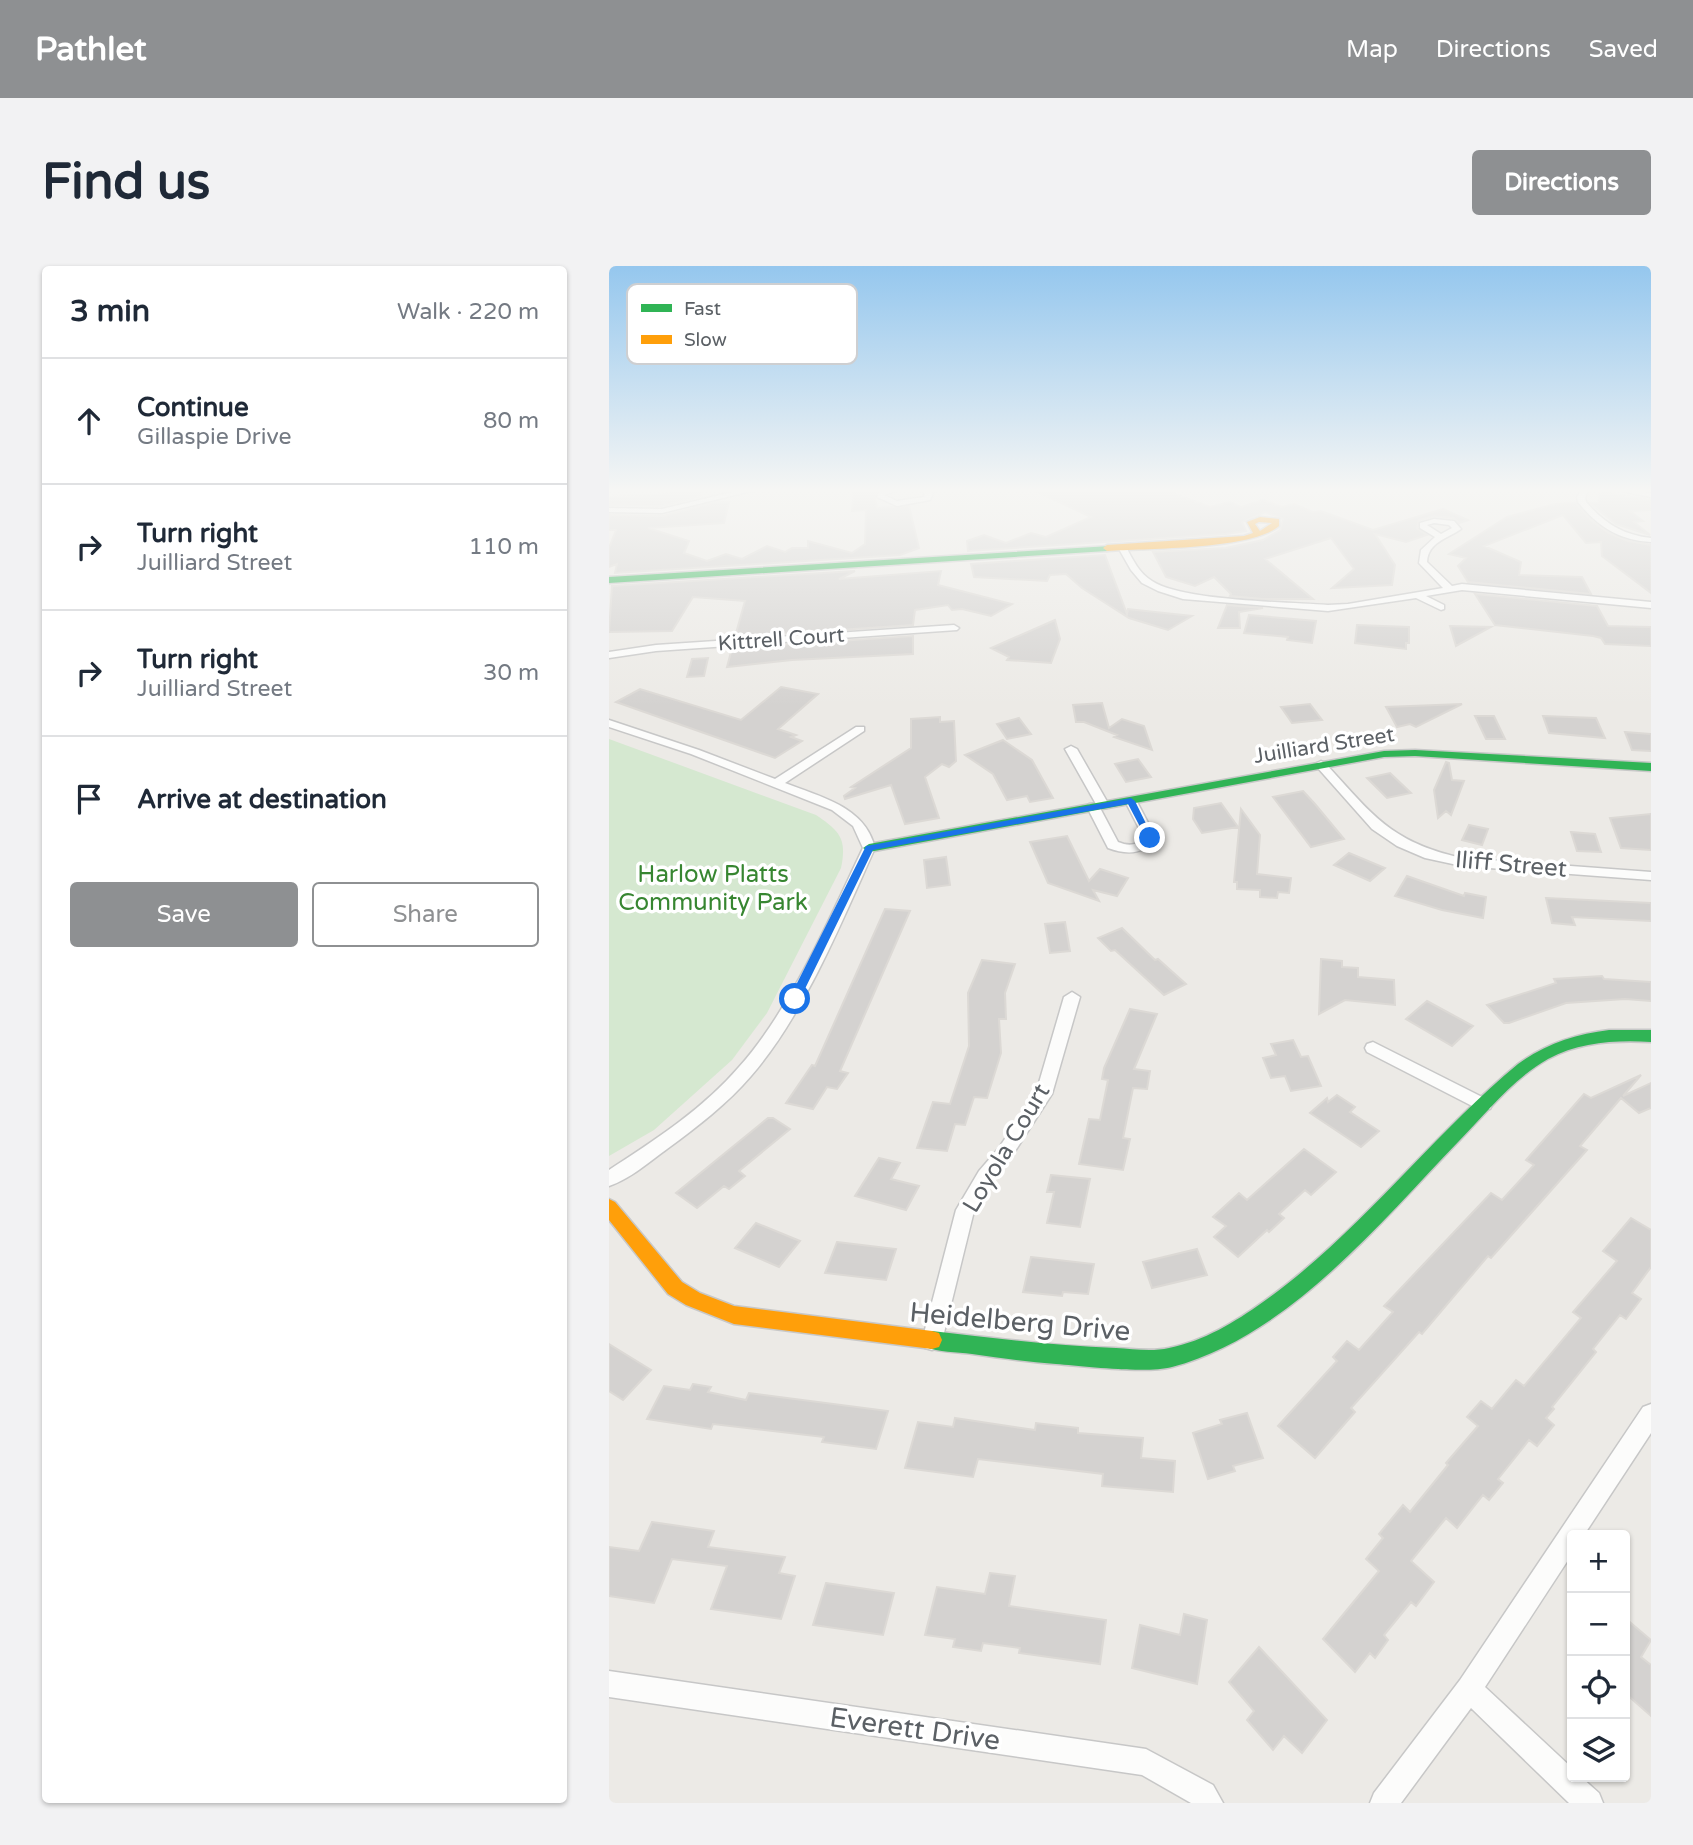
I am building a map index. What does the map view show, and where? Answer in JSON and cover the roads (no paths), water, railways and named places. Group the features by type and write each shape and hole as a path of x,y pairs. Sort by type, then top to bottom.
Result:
{"street":[{"path":"609,580 903,562"},
{"path":"1131,562 1141,580 1165,592 1183,596 1328,608 1449,588 1504,589 1651,605"},
{"path":"1423,562 1449,588"},
{"path":"1417,595 1441,607"},
{"name":"Kittrell Court","path":"609,655 656,648 954,628"},
{"path":"609,723 777,783 846,813 867,837 869,848 795,999 777,1030 749,1066 712,1105 658,1147 609,1179"},
{"path":"777,783 860,729"},
{"path":"1071,749 1098,806 1112,845 1125,850 1146,845 1150,838 1131,801"},
{"name":"Juilliard Street","path":"869,848 1384,754 1415,753 1651,767"},
{"name":"Iliff Street","path":"1321,765 1376,826 1402,843 1430,855 1462,862 1651,876"},
{"name":"Loyola Court","path":"932,1341 965,1210 985,1176 1004,1154 1044,1094 1072,997"},
{"name":"Heidelberg Drive","path":"609,1207 675,1288 693,1299 734,1315 1066,1357 1169,1358 1211,1344 1261,1317 1321,1267 1483,1105 1542,1055 1587,1038 1629,1034 1651,1036"},
{"path":"1373,1048 1483,1105"},
{"path":"1384,1803 1469,1689 1651,1414"},
{"name":"Everett Drive","path":"609,1684 1146,1762 1203,1795 1209,1803"},
{"path":"1469,1689 1589,1803"}],"park label":[{"name":"Harlow Platts Community Park","path":"713,888"}]}
